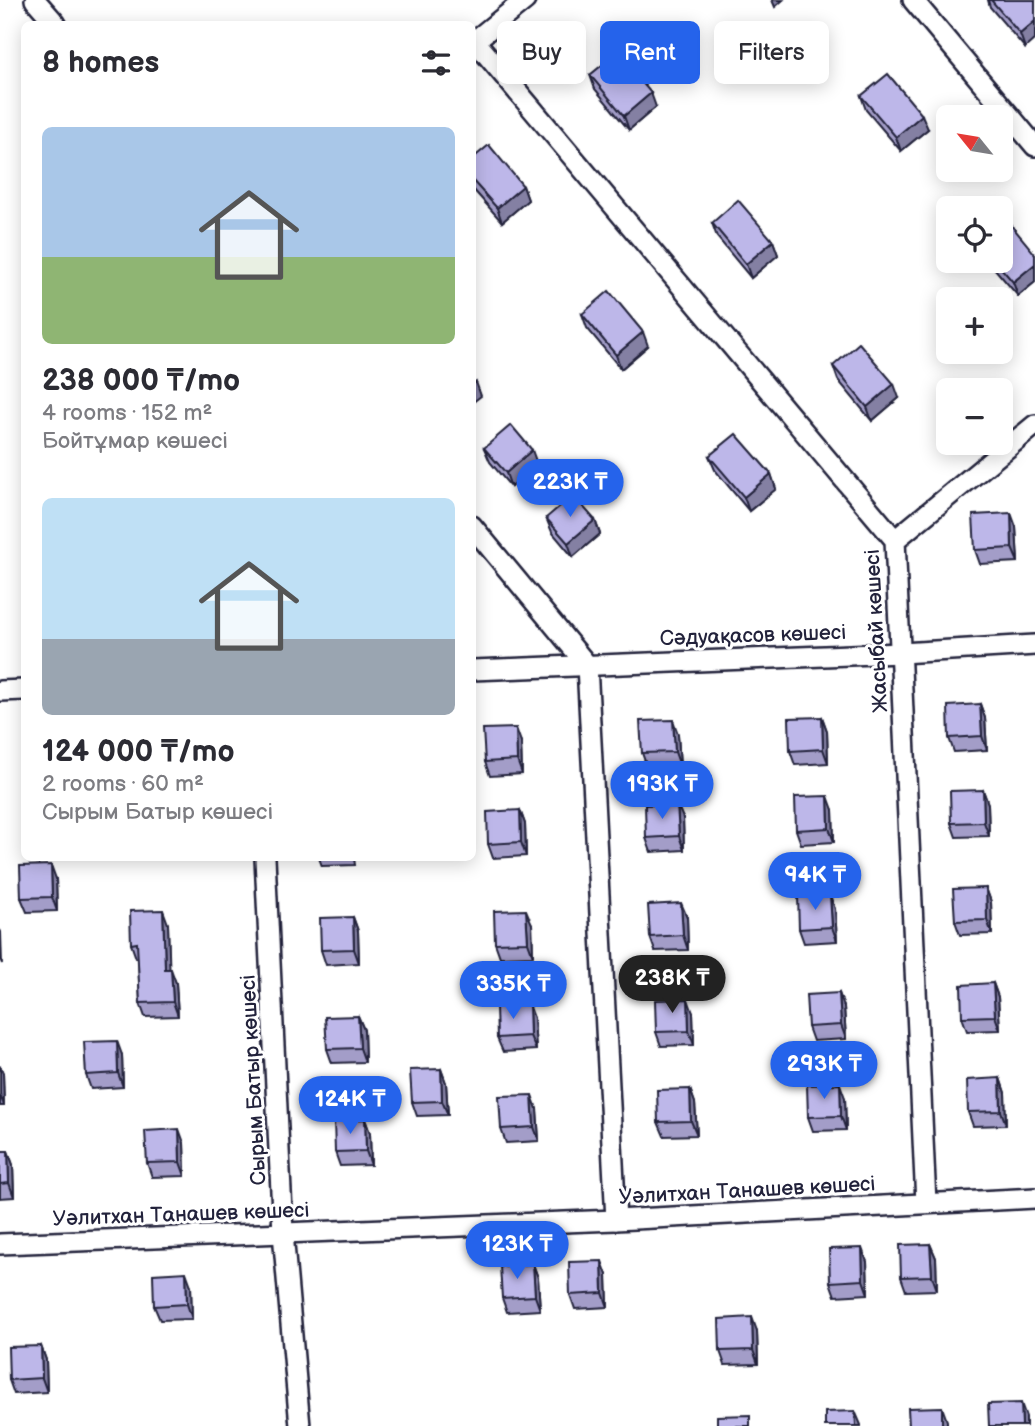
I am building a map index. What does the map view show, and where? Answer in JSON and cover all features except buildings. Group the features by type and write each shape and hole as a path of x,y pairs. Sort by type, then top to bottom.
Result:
{"street":[{"path":"36,0 54,21"},
{"path":"476,40 525,0"},
{"path":"913,0 1035,146"},
{"name":"Жасыбай көшесі","path":"476,44 895,540 926,1203"},
{"path":"895,540 1035,425"},
{"path":"476,531 587,664 617,1220"},
{"name":"Сәдуақасов көшесі","path":"476,670 1035,645"},
{"path":"0,691 21,690"},
{"name":"Сырым Батыр көшесі","path":"265,861 283,1233 300,1426"},
{"name":"Уәлитхан Танашев көшесі","path":"0,1244 617,1220 1035,1198"}]}
